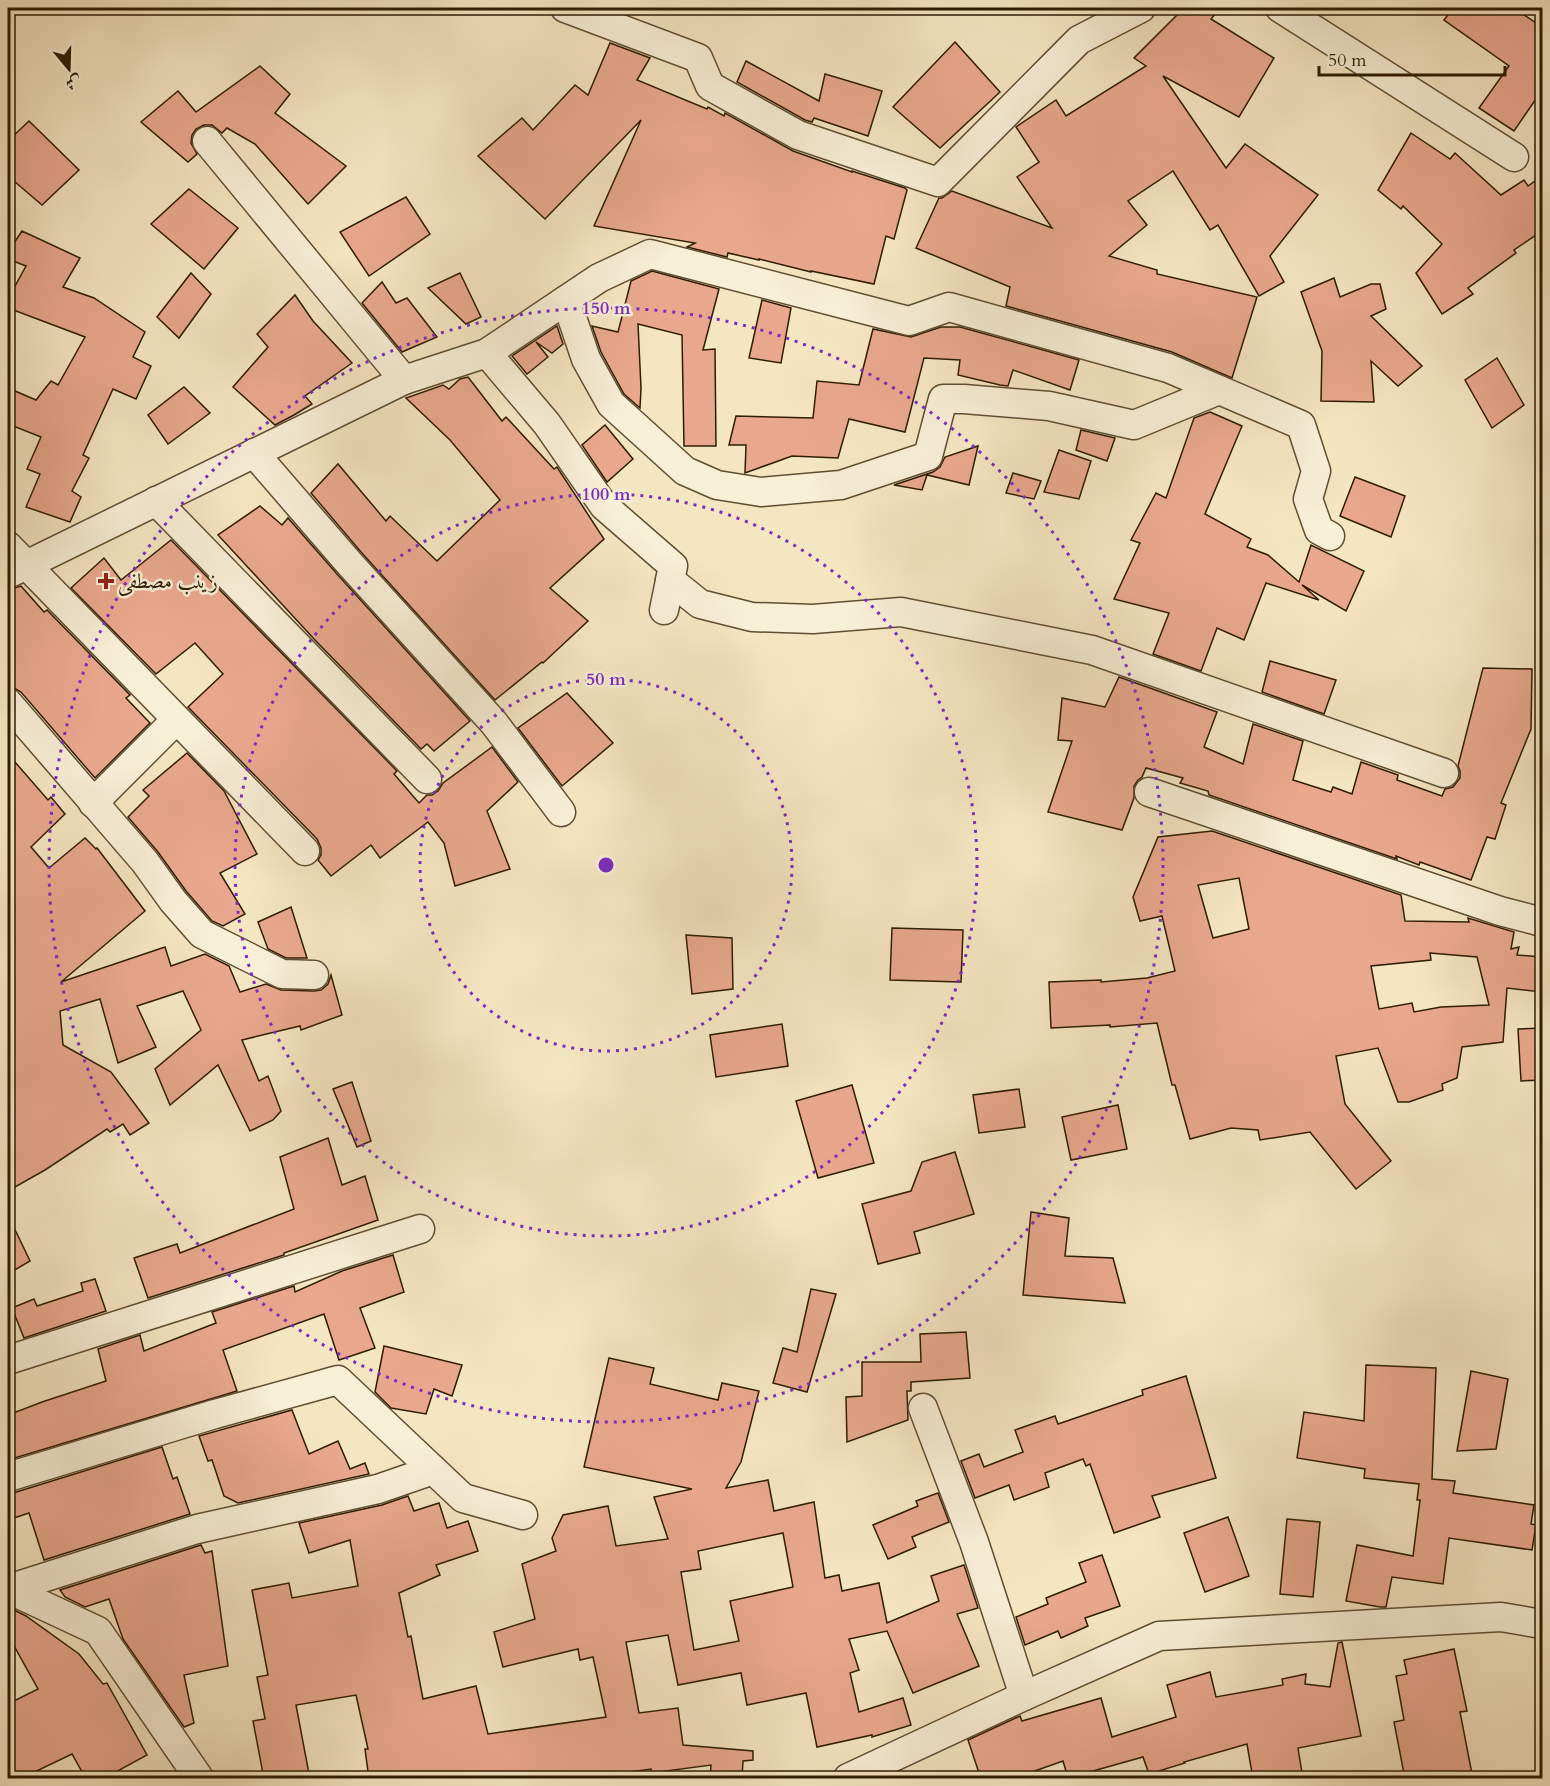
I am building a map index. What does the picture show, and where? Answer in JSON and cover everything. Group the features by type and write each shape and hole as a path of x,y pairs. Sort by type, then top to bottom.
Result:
{"street":[{"path":"565,8 698,58 710,86 798,135 938,182 1078,40 1141,8"},
{"path":"1279,8 1514,157"},
{"path":"207,141 404,380"},
{"path":"304,851 176,720 13,562 156,501 404,380 487,353 598,278 650,254 909,321 949,307 1168,368 1302,425 1316,471 1308,499 1319,530 1330,536"},
{"path":"566,300 586,360 611,404 685,471 717,485 761,492 841,485 928,456 943,399 1050,406 1134,425 1219,390"},
{"path":"487,353 547,424 604,506 673,566 664,610"},
{"path":"254,453 349,563 494,723 561,812"},
{"path":"156,501 427,779"},
{"path":"670,580 700,604 752,617 813,618 901,612 1092,650 1444,773"},
{"path":"8,703 145,862 173,901 202,934 282,974 314,975"},
{"path":"93,803 176,720"},
{"path":"1149,792 1500,911 1542,922"},
{"path":"8,1360 420,1228"},
{"path":"8,1477 215,1414 338,1380 463,1498 523,1515"},
{"path":"923,1408 974,1542 1024,1696"},
{"path":"8,1589 197,1529 378,1489 433,1470"},
{"path":"8,1589 98,1631 199,1779"},
{"path":"848,1779 1024,1696 1159,1636 1501,1617 1542,1624"}],"building":[{"path":"1184,8 1220,8 1211,19 1274,58 1239,117 1163,76 1226,168 1245,144 1318,195 1270,256 1284,282 1259,296 1218,225 1210,230 1173,171 1128,201 1147,225 1109,256 1157,270 1157,274 1257,297 1232,378 1172,352 1006,306 1010,287 916,248 939,198 952,191 1052,228 1017,177 1039,162 1016,127 1056,100 1066,116 1146,66 1134,58"},
{"path":"1453,8 1514,8 1542,27 1542,90 1514,131 1479,108 1509,66 1444,20"},
{"path":"955,42 1000,92 940,148 893,107"},
{"path":"610,43 650,58 637,80 707,109 708,107 724,116 725,113 793,151 905,188 907,190 894,239 886,236 874,284 759,259 728,253 727,257 687,247 695,243 594,226 641,120 545,219 478,156 522,118 533,130 575,85 588,95"},
{"path":"746,61 819,101 825,74 882,91 868,136 814,118 812,122 805,120 737,82"},
{"path":"260,66 290,94 275,113 346,166 308,204 255,144 227,128 222,133 212,125 204,125 196,129 191,143 197,154 188,162 141,122 178,91 196,112"},
{"path":"29,121 79,170 42,205 8,176 8,141"},
{"path":"1411,133 1450,159 1455,153 1501,195 1524,180 1528,186 1542,176 1542,231 1514,250 1516,253 1468,288 1473,294 1442,314 1416,273 1442,244 1403,206 1401,209 1378,190"},
{"path":"189,189 238,228 204,269 151,224"},
{"path":"406,197 430,234 369,276 340,232"},
{"path":"22,231 80,258 63,287 94,298 145,332 133,357 151,366 136,399 113,389 83,455 89,458 72,491 81,497 70,522 26,507 40,474 27,469 41,437 8,424 8,388 36,400 51,381 58,385 85,337 8,308 8,299 26,266 8,259 8,252"},
{"path":"652,271 719,289 703,350 715,349 716,446 684,446 682,335 638,324 640,408 624,394 601,352 592,326 618,332 631,281"},
{"path":"191,273 211,294 179,338 157,317"},
{"path":"460,273 481,317 466,324 428,288"},
{"path":"1334,278 1340,297 1371,284 1380,284 1386,309 1371,316 1422,366 1398,386 1371,361 1374,402 1321,401 1322,351 1301,292"},
{"path":"382,282 396,303 407,298 437,337 402,352 362,303"},
{"path":"295,295 313,321 352,363 305,396 312,404 275,425 233,387 268,347 257,334"},
{"path":"762,300 791,308 781,363 749,358"},
{"path":"557,326 563,344 552,353 536,342 548,357 527,374 512,356"},
{"path":"941,327 960,327 1079,360 1070,390 1013,370 1008,386 1000,385 958,375 960,360 924,358 905,432 849,419 838,458 792,456 745,473 746,445 729,445 736,416 813,418 817,381 859,385 873,329 911,337"},
{"path":"1497,358 1524,405 1492,428 1465,380"},
{"path":"468,377 502,421 506,417 554,469 557,467 604,539 550,588 588,621 543,663 495,700 361,552 311,493 338,464 386,521 390,516 437,561 500,500 450,440 406,398 443,385 449,389 460,379"},
{"path":"184,387 210,413 168,444 148,415"},
{"path":"1210,412 1242,426 1205,514 1251,539 1247,547 1268,555 1299,582 1311,545 1364,571 1346,611 1302,585 1319,600 1266,583 1244,640 1217,628 1201,671 1153,654 1169,613 1114,599 1140,543 1131,540 1156,493 1166,498 1194,418"},
{"path":"605,425 633,459 607,482 582,445"},
{"path":"1081,430 1115,438 1107,461 1076,450"},
{"path":"978,446 969,485 927,475 922,490 894,485 933,472 940,467 945,457"},
{"path":"1059,450 1091,461 1079,499 1044,492"},
{"path":"1013,473 1041,481 1034,499 1006,493"},
{"path":"1355,477 1405,496 1391,537 1340,516"},
{"path":"260,506 282,525 288,518 470,721 434,751 427,744 421,749 315,640 218,535"},
{"path":"171,540 397,771 394,774 419,803 427,795 438,791 443,783 492,747 518,782 487,811 510,869 455,886 444,843 428,822 380,858 371,845 331,876 318,860 321,848 317,839 188,707 223,674 195,643 156,674 71,588 104,558 121,580"},
{"path":"21,586 44,612 47,610 130,695 126,698 150,723 95,778 21,692 8,687 8,590"},
{"path":"1270,661 1336,680 1324,714 1262,692"},
{"path":"1483,668 1532,669 1531,729 1501,803 1506,805 1495,839 1487,837 1471,880 1420,862 1419,865 1396,856 1397,859 1209,795 1208,791 1180,783 1183,778 1146,768 1134,786 1134,798 1122,830 1048,812 1072,741 1058,740 1062,698 1105,707 1119,677 1217,712 1204,747 1243,764 1253,724 1303,741 1293,780 1331,792 1333,787 1352,794 1361,762 1398,775 1397,780 1442,796 1445,789 1453,787 1460,778 1458,766"},
{"path":"567,693 613,743 562,786 518,728"},
{"path":"187,753 224,791 257,854 220,873 245,914 223,926 212,921 128,817 149,796 143,790"},
{"path":"8,754 48,800 51,797 65,814 31,847 49,868 85,838 97,848 145,911 61,982 165,947 171,966 205,954 229,966 240,992 266,984 281,990 321,990 328,984 331,975 342,1015 301,1030 300,1026 242,1040 259,1081 268,1076 281,1111 273,1120 250,1131 218,1065 170,1105 155,1069 201,1030 183,991 137,1006 156,1047 118,1063 100,999 60,1011 63,1045 111,1072 149,1123 130,1135 123,1124 110,1132 107,1129 45,1170 8,1191"},
{"path":"1212,831 1401,895 1405,921 1469,922 1468,918 1514,932 1511,949 1519,947 1517,955 1542,957 1542,992 1507,988 1503,1042 1462,1047 1457,1078 1442,1084 1443,1090 1409,1102 1398,1102 1378,1048 1336,1056 1345,1104 1391,1161 1356,1189 1310,1132 1260,1140 1258,1130 1231,1128 1190,1139 1175,1085 1172,1085 1157,1023 1051,1028 1049,982 1101,980 1101,982 1147,978 1175,971 1162,916 1140,921 1133,897 1158,837","holes":["1239,878 1249,929 1213,938 1198,885","1430,953 1477,957 1489,1005 1441,1007 1414,1012 1412,1003 1379,1009 1371,966 1431,960"]},
{"path":"291,907 307,958 286,958 268,949 258,922"},
{"path":"892,928 963,930 961,982 890,980"},
{"path":"686,935 732,938 733,989 692,994"},
{"path":"782,1024 788,1066 716,1077 710,1035"},
{"path":"1542,1028 1542,1080 1521,1081 1518,1029"},
{"path":"352,1082 371,1141 357,1147 333,1089"},
{"path":"852,1085 874,1163 818,1178 796,1101"},
{"path":"1019,1089 1025,1127 979,1133 973,1095"},
{"path":"1118,1105 1127,1149 1071,1160 1062,1117"},
{"path":"328,1138 342,1185 365,1176 378,1220 284,1253 284,1255 148,1298 134,1258 177,1244 180,1253 294,1209 280,1157"},
{"path":"955,1152 974,1214 914,1232 920,1253 878,1264 862,1204 911,1191 922,1162"},
{"path":"1031,1212 1069,1218 1065,1256 1113,1258 1125,1303 1023,1295"},
{"path":"8,1215 30,1261 8,1274"},
{"path":"393,1255 404,1292 360,1308 375,1348 339,1360 324,1314 223,1350 237,1391 8,1460 8,1415 106,1381 98,1349 140,1335 144,1351 216,1323 212,1312 294,1286 295,1292 342,1271"},
{"path":"95,1279 106,1311 24,1338 12,1308 34,1299 37,1306 83,1291 81,1283"},
{"path":"811,1289 836,1294 807,1392 773,1383 783,1348 797,1352"},
{"path":"966,1332 970,1378 911,1382 911,1391 907,1391 908,1420 847,1442 846,1397 862,1396 862,1362 921,1362 920,1334"},
{"path":"384,1346 462,1365 452,1396 434,1389 426,1414 391,1408 375,1392"},
{"path":"609,1358 654,1368 650,1384 718,1400 722,1383 759,1391 741,1462 726,1488 768,1480 774,1511 814,1502 825,1578 839,1575 842,1591 879,1583 887,1623 939,1601 931,1576 964,1565 978,1608 957,1614 979,1666 913,1693 887,1631 849,1639 859,1670 850,1673 859,1712 903,1698 911,1725 872,1737 872,1735 817,1747 806,1693 747,1705 741,1673 678,1685 668,1635 626,1642 639,1713 678,1708 683,1745 753,1751 753,1760 743,1761 742,1779 710,1779 711,1765 651,1773 651,1769 591,1777 591,1779 369,1779 365,1749 368,1749 356,1695 296,1705 310,1779 264,1779 253,1721 265,1719 257,1677 268,1675 252,1590 289,1583 292,1598 358,1586 350,1540 309,1553 299,1523 382,1505 408,1496 414,1511 439,1503 447,1528 468,1521 478,1551 436,1565 440,1575 399,1593 408,1637 411,1636 423,1699 476,1686 488,1734 606,1717 593,1657 580,1660 578,1649 503,1667 494,1632 535,1619 522,1564 556,1551 552,1538 563,1515 608,1506 616,1546 668,1539 654,1497 692,1489 584,1467","holes":["783,1533 793,1587 730,1601 739,1641 694,1650 681,1572 701,1569 698,1551"]},
{"path":"1366,1365 1436,1368 1432,1479 1455,1481 1453,1493 1534,1505 1531,1524 1536,1525 1532,1550 1449,1538 1443,1584 1392,1577 1386,1607 1346,1601 1357,1545 1413,1556 1420,1500 1417,1500 1419,1484 1364,1478 1365,1469 1297,1458 1304,1412 1364,1421"},
{"path":"1471,1371 1508,1379 1496,1449 1457,1451"},
{"path":"1186,1376 1216,1478 1152,1496 1160,1517 1114,1533 1090,1464 1086,1466 1083,1459 1045,1473 1049,1487 1014,1500 1009,1485 975,1498 961,1461 979,1454 984,1467 1023,1452 1015,1430 1055,1416 1058,1424 1143,1395 1142,1390"},
{"path":"292,1410 309,1454 338,1441 350,1469 365,1463 369,1474 238,1503 224,1496 212,1460 208,1461 199,1436"},
{"path":"162,1447 173,1479 177,1477 190,1514 44,1560 29,1513 8,1520 8,1493"},
{"path":"938,1493 949,1522 912,1537 916,1547 888,1559 873,1525 918,1506 916,1501"},
{"path":"1228,1517 1249,1576 1205,1592 1184,1533"},
{"path":"1287,1519 1320,1522 1313,1597 1280,1594"},
{"path":"201,1545 205,1553 212,1551 228,1666 184,1675 194,1723 184,1727 123,1639 109,1599 85,1607 65,1597 60,1590"},
{"path":"1102,1555 1120,1606 1085,1618 1088,1626 1061,1638 1058,1631 1025,1645 1016,1617 1048,1604 1046,1598 1086,1582 1079,1563"},
{"path":"8,1607 26,1616 79,1654 103,1684 107,1683 147,1755 103,1779 86,1779 72,1754 20,1779 13,1779 8,1767 8,1704 38,1689 8,1635"},
{"path":"1342,1642 1361,1736 1298,1748 1303,1779 1253,1779 1247,1744 1149,1774 1143,1757 1068,1778 1063,1761 1012,1779 981,1779 968,1740 1020,1716 1022,1721 1101,1698 1112,1737 1176,1717 1167,1685 1210,1672 1216,1697 1283,1685 1282,1679 1306,1674 1305,1684 1330,1687 1338,1643"},
{"path":"1454,1649 1467,1711 1460,1712 1473,1779 1405,1779 1394,1722 1404,1720 1396,1676 1407,1674 1404,1660"}],"place":[{"name":"زينب مصطفى","path":"106,581"}]}
